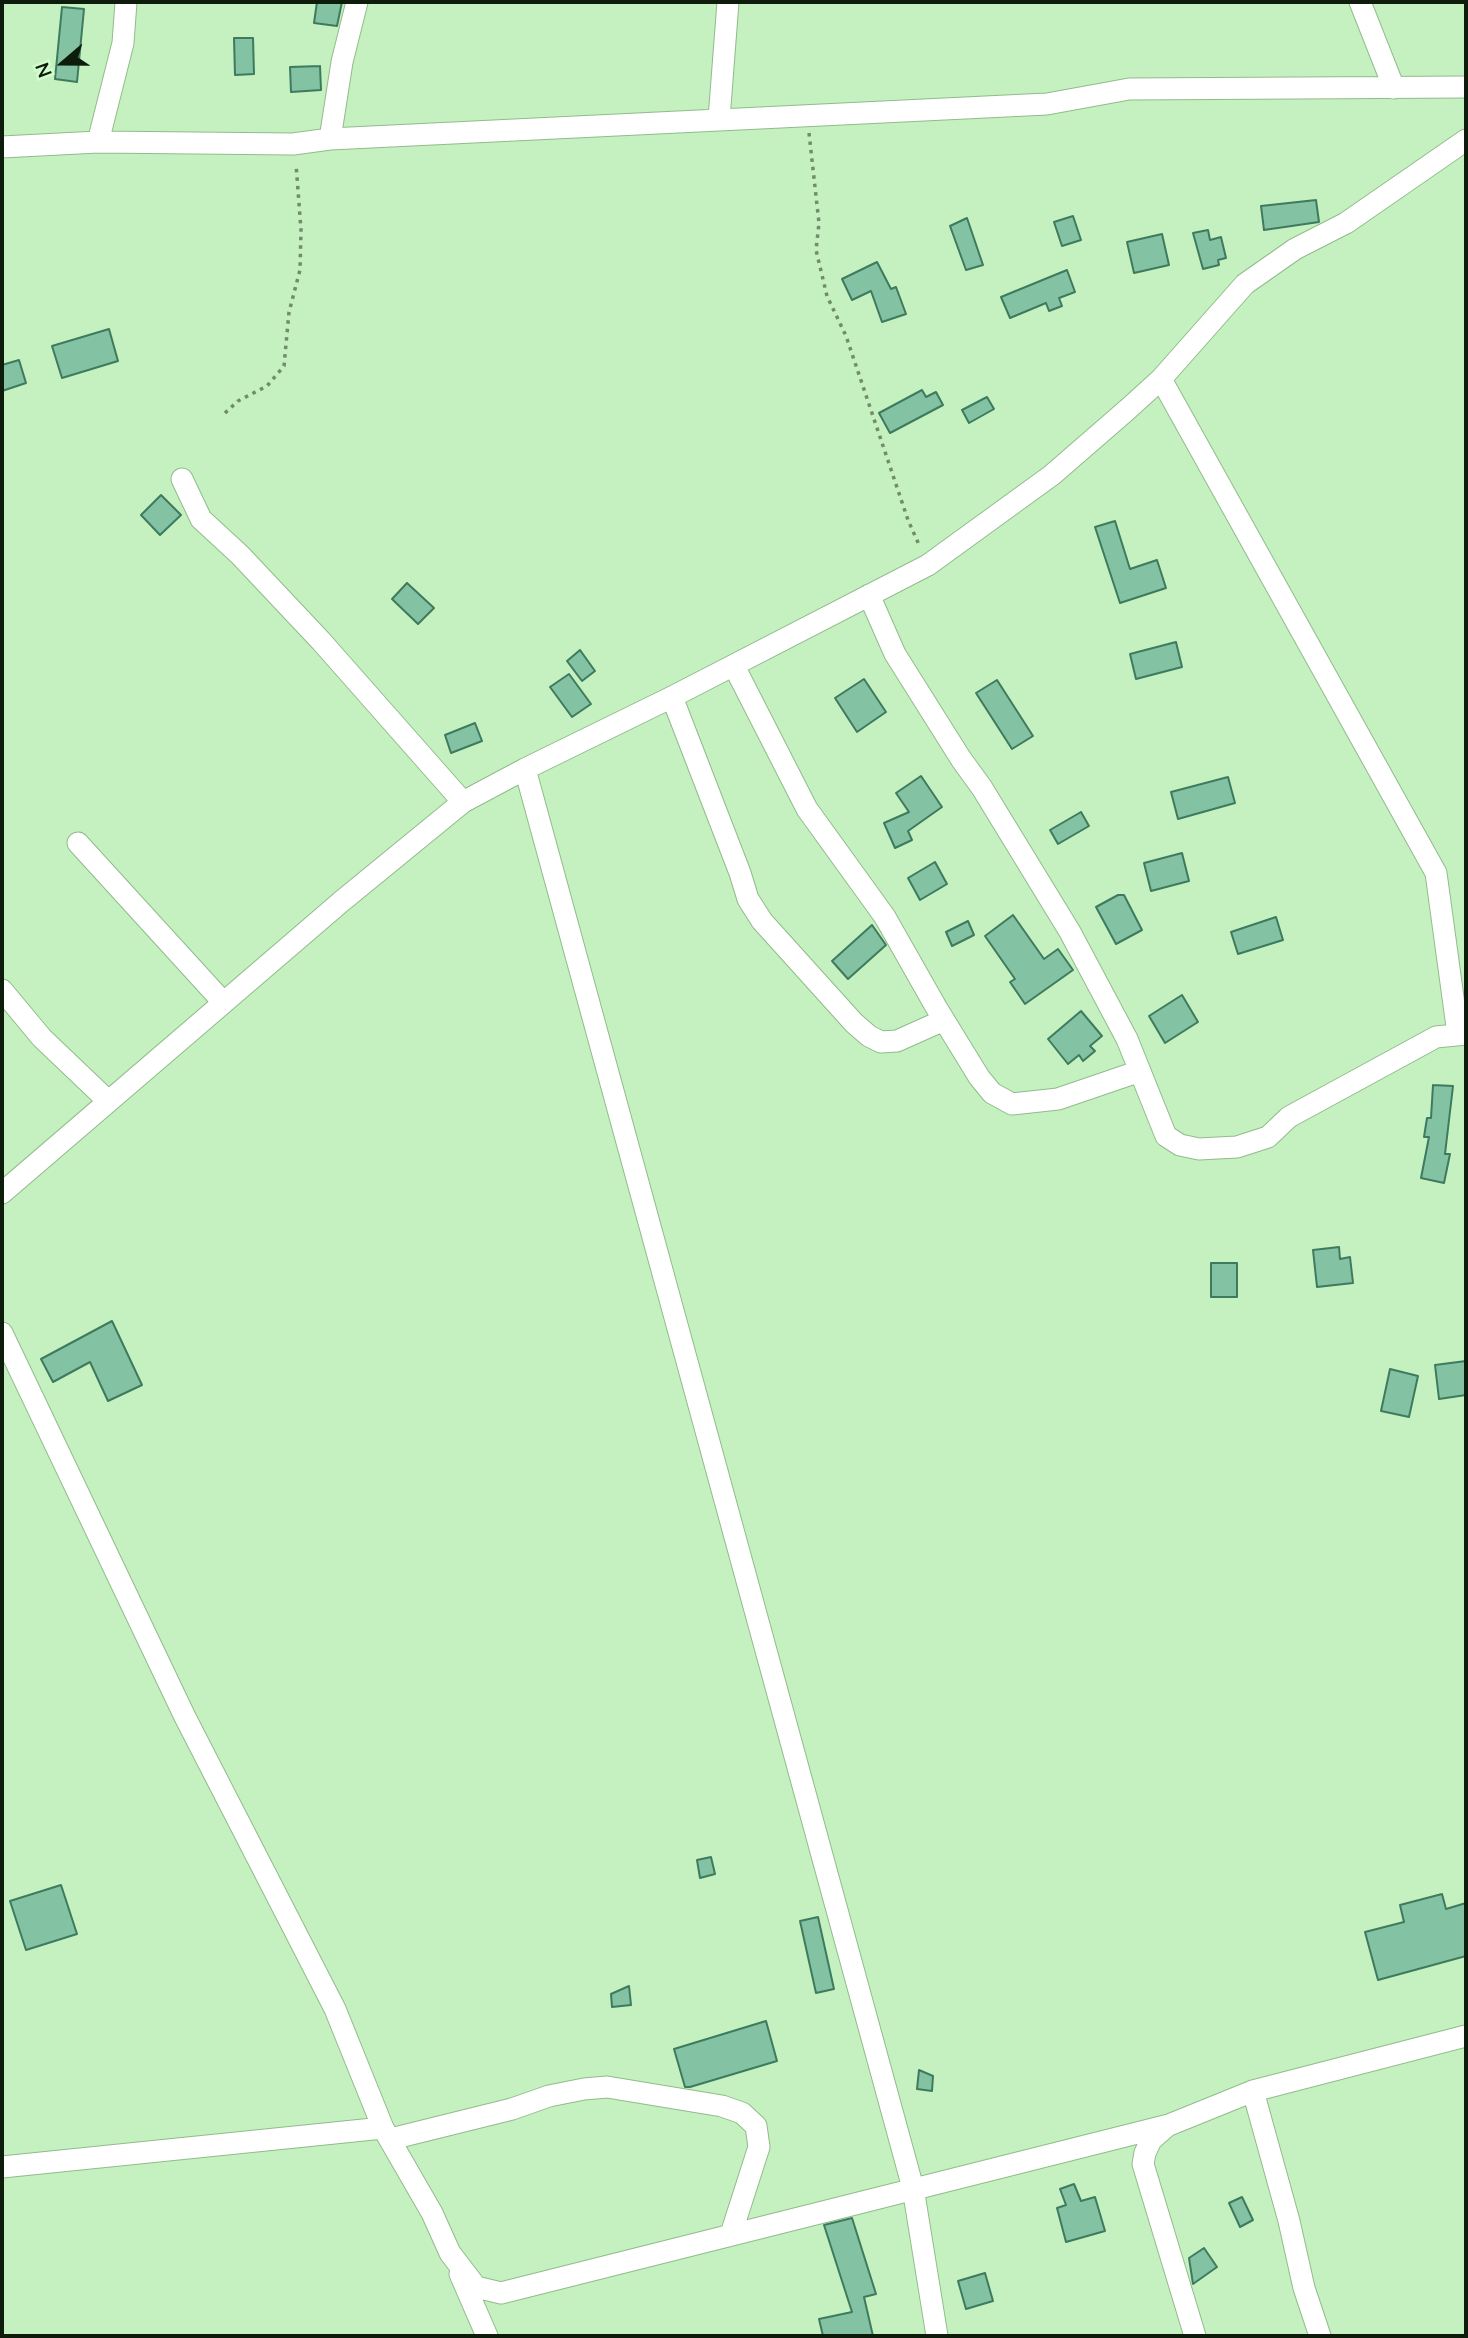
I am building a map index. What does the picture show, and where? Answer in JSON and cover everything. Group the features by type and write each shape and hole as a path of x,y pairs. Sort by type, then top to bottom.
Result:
{"street":[{"path":"98,142 123,43 126,2"},
{"path":"330,139 342,62 357,2"},
{"path":"719,120 728,2"},
{"path":"1360,2 1394,88"},
{"path":"2,147 98,142 293,144 330,139 1047,104 1129,89 1466,87"},
{"path":"2,1193 107,1100 463,802 928,565 1052,475 1161,379 1245,284 1295,249 1346,223 1466,140"},
{"path":"869,595 895,654 982,788 1070,932 1127,1039 1166,1136 1180,1146 1199,1149 1237,1147 1268,1138 1289,1117 1436,1037 1462,1034 1436,873 1161,379"},
{"path":"182,480 201,519 240,555 321,641 463,802"},
{"path":"734,666 807,810 885,918 944,1020 992,1093 1012,1104 1058,1099 1140,1071"},
{"path":"672,697 748,899 762,921 854,1023 869,1036 881,1042 897,1041 944,1020"},
{"path":"525,769 913,2188 937,2336"},
{"path":"78,843 223,1002"},
{"path":"2,990 42,1038 107,1100"},
{"path":"2,1333 185,1717 335,2009 387,2134 432,2213 487,2336"},
{"path":"450,2253 476,2287 501,2293 1169,2125 1253,2091 1466,2036"},
{"path":"2,2167 387,2134 512,2109 549,2096 607,2087 722,2106 742,2113 756,2126 759,2147 731,2234"},
{"path":"1253,2091 1289,2221 1304,2288 1320,2336"},
{"path":"1169,2125 1151,2140 1143,2164 1195,2336"}],"path":[{"path":"807,116 819,223 816,250 827,296 846,336 908,520 928,565"},
{"path":"225,412 238,401 267,386 284,366 289,312 300,270 302,230 293,144"}],"building":[{"path":"317,2 342,2 337,26 314,23"},
{"path":"62,7 84,9 77,82 55,79"},
{"path":"234,38 253,38 254,74 235,75"},
{"path":"320,66 321,90 291,92 290,67"},
{"path":"1316,200 1319,222 1264,230 1261,206"},
{"path":"1073,216 1081,240 1062,246 1054,222"},
{"path":"967,218 983,265 966,270 950,226"},
{"path":"1208,230 1210,240 1221,237 1226,258 1218,260 1219,265 1203,269 1193,233"},
{"path":"1162,234 1169,265 1134,273 1127,242"},
{"path":"877,262 891,289 896,287 906,314 882,322 871,291 852,300 842,279"},
{"path":"1067,270 1075,292 1059,298 1062,306 1049,311 1046,303 1010,318 1001,297"},
{"path":"109,329 118,361 62,378 52,346"},
{"path":"19,360 26,383 2,391 2,365"},
{"path":"922,390 926,397 936,392 943,405 890,433 879,413"},
{"path":"987,397 994,409 969,423 962,410"},
{"path":"161,495 181,515 160,535 141,515"},
{"path":"1115,521 1130,569 1157,560 1166,588 1120,603 1095,527"},
{"path":"407,583 434,608 418,624 392,599"},
{"path":"1176,642 1182,667 1136,679 1130,654"},
{"path":"580,650 595,671 582,681 567,661"},
{"path":"569,674 591,704 572,717 550,687"},
{"path":"864,679 886,712 857,732 835,698"},
{"path":"997,680 1033,736 1012,749 976,693"},
{"path":"475,723 482,741 451,753 445,735"},
{"path":"921,776 942,807 908,831 912,840 895,848 884,823 909,812 896,793"},
{"path":"1228,777 1235,803 1178,819 1171,792"},
{"path":"1081,812 1089,826 1058,844 1050,830"},
{"path":"1182,853 1189,881 1151,891 1144,863"},
{"path":"935,862 947,884 920,900 908,878"},
{"path":"1118,895 1124,895 1142,930 1116,944 1096,907"},
{"path":"1013,915 1044,959 1058,949 1073,970 1025,1004 1010,982 1015,979 985,936"},
{"path":"1276,917 1283,940 1238,954 1231,932"},
{"path":"968,921 974,935 952,946 946,932"},
{"path":"872,925 886,945 848,979 832,961"},
{"path":"1182,995 1198,1022 1165,1043 1149,1016"},
{"path":"1081,1011 1102,1036 1090,1046 1095,1051 1083,1061 1079,1055 1068,1064 1048,1039"},
{"path":"1433,1085 1453,1086 1445,1154 1450,1154 1444,1183 1421,1178 1429,1137 1424,1137 1427,1118 1431,1118"},
{"path":"1339,1247 1340,1259 1350,1257 1353,1283 1317,1287 1313,1250"},
{"path":"1211,1263 1237,1263 1237,1297 1211,1297"},
{"path":"112,1321 142,1385 108,1401 90,1362 53,1382 41,1359"},
{"path":"1466,1361 1466,1395 1439,1399 1435,1365"},
{"path":"1390,1369 1418,1376 1409,1417 1381,1411"},
{"path":"711,1857 715,1874 700,1878 697,1860"},
{"path":"61,1885 77,1934 26,1950 10,1901"},
{"path":"1442,1894 1446,1909 1466,1903 1466,1956 1378,1980 1365,1932 1404,1922 1400,1905"},
{"path":"818,1917 834,1989 816,1993 800,1921"},
{"path":"629,1986 631,2005 612,2007 611,1994"},
{"path":"766,2021 777,2061 685,2087 674,2049"},
{"path":"919,2070 933,2076 932,2091 917,2089"},
{"path":"1074,2184 1081,2201 1095,2197 1105,2231 1066,2242 1057,2208 1066,2205 1060,2189"},
{"path":"1242,2197 1253,2220 1240,2227 1229,2203"},
{"path":"852,2218 876,2294 864,2297 873,2336 823,2336 819,2319 852,2312 824,2225"},
{"path":"1204,2248 1217,2267 1193,2284 1189,2258"},
{"path":"985,2273 993,2301 966,2309 958,2281"}]}
